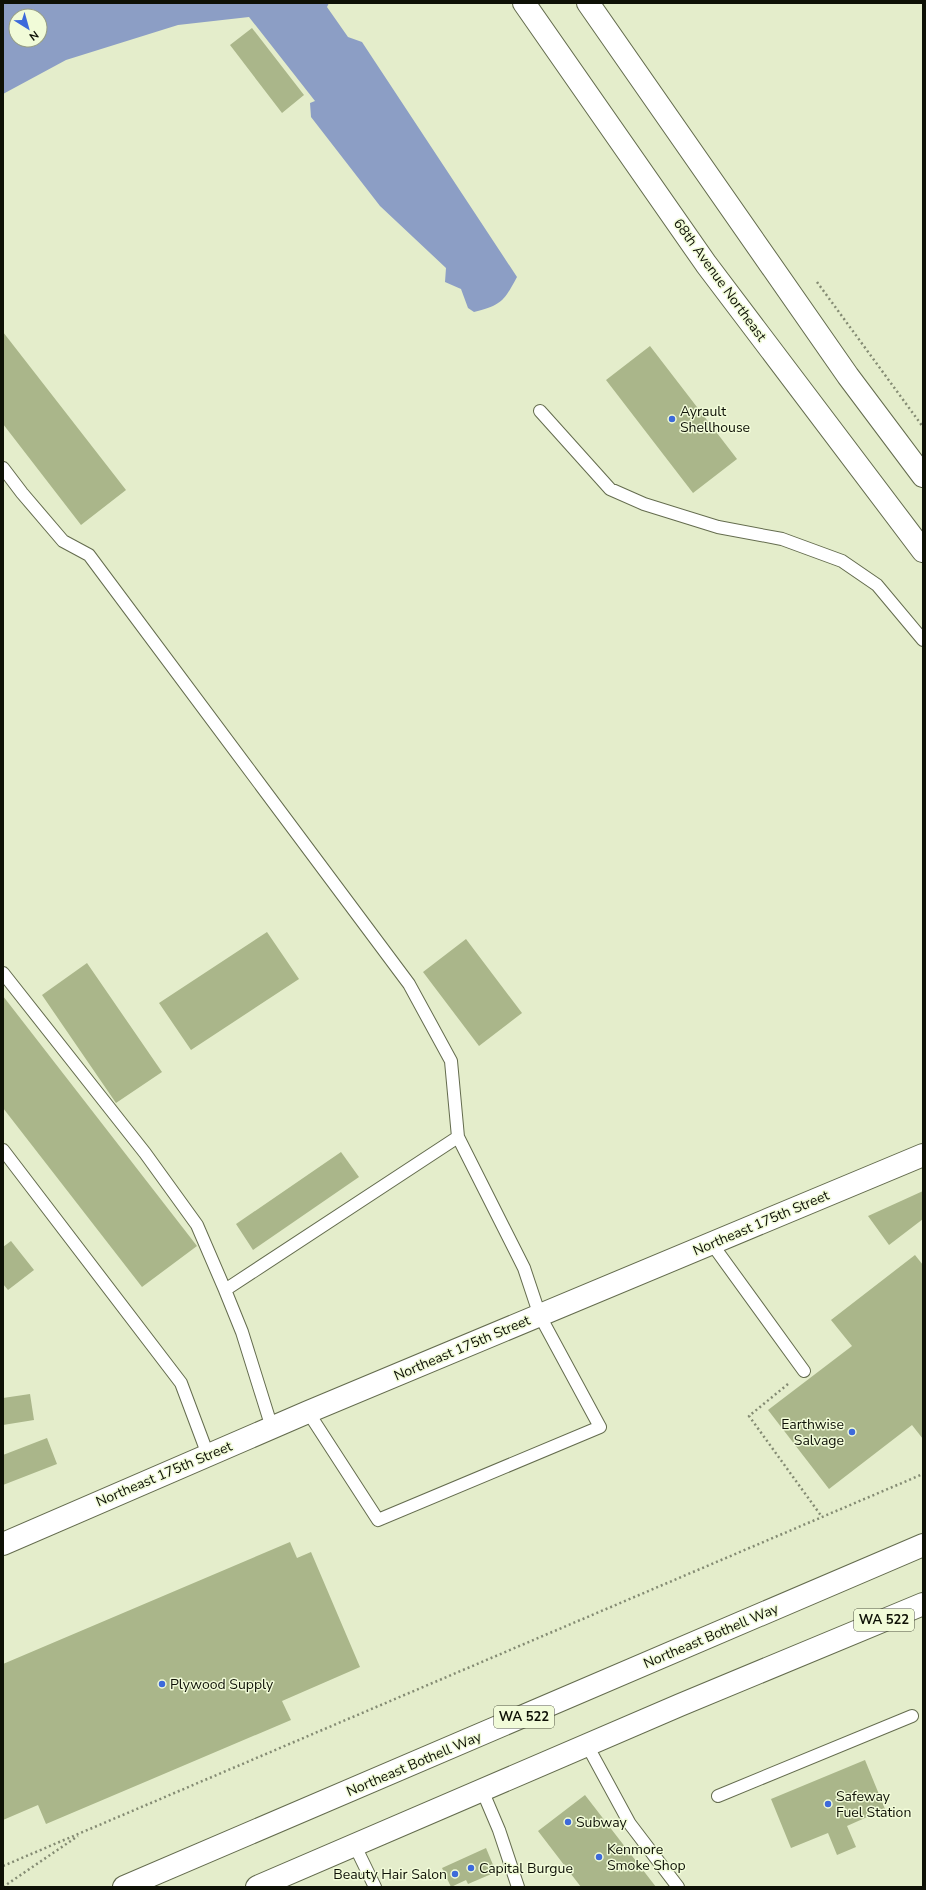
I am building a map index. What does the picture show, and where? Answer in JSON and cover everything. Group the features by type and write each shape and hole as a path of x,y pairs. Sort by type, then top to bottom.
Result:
{"main road":[{"name":"68th Avenue Northeast","path":"524,3 706,264 923,551"},
{"path":"588,3 848,376 923,476"},
{"name":"Northeast 175th Street","path":"3,1544 308,1412 712,1244 923,1154"},
{"name":"Northeast Bothell Way","path":"124,1887 923,1544"},
{"name":"WA 522","path":"257,1887 587,1745 923,1604"}],"lane":[{"path":"540,411 610,489 644,504 688,518 718,527 782,539 842,561 877,585 923,640"},
{"path":"3,468 63,541 89,555 409,984 451,1061 458,1137 524,1268 540,1316 600,1427 378,1520 308,1412"},
{"path":"3,973 145,1153 197,1225 242,1332 272,1428"},
{"path":"225,1290 458,1137"},
{"path":"3,1150 181,1383 208,1455"},
{"path":"712,1244 804,1371"},
{"path":"718,1796 912,1716"},
{"path":"587,1745 630,1824 678,1887"},
{"path":"482,1790 499,1830 518,1887"},
{"path":"355,1846 375,1887"}],"path":[{"path":"816,282 923,427"},
{"path":"804,1371 749,1416 822,1517"},
{"path":"3,1866 923,1474"},
{"path":"3,1887 83,1832"}],"water":[{"path":"3,3 329,3 327,7 348,37 362,42 517,277 509,292 501,301 491,307 474,312 468,308 461,289 445,282 446,268 380,206 311,117 310,103 315,101 249,17 178,25 66,60 3,94"}],"building":[{"path":"252,28 304,95 282,113 230,45"},
{"path":"3,332 126,490 81,525 3,424"},
{"name":"Ayrault Shellhouse","path":"650,346 737,459 693,493 606,380"},
{"path":"267,932 299,979 191,1050 159,1003"},
{"path":"466,939 522,1013 479,1046 423,972"},
{"path":"87,963 162,1072 116,1103 42,995"},
{"path":"3,996 197,1246 142,1287 3,1108"},
{"path":"341,1152 359,1177 253,1250 236,1224"},
{"path":"923,1191 923,1219 889,1245 868,1216"},
{"path":"11,1241 34,1270 8,1290 3,1284 3,1247"},
{"path":"915,1255 923,1265 923,1439 912,1425 829,1489 768,1410 852,1346 831,1320"},
{"path":"30,1394 34,1420 3,1425 3,1398"},
{"path":"47,1438 57,1464 3,1485 3,1455"},
{"name":"Plywood Supply","path":"290,1542 297,1558 311,1552 360,1667 282,1701 291,1720 46,1824 38,1805 3,1820 3,1664"},
{"name":"Safeway Fuel Station","path":"865,1760 885,1809 847,1826 856,1847 837,1855 828,1833 791,1848 771,1799"},
{"path":"585,1795 656,1887 581,1887 538,1831"},
{"path":"486,1848 496,1872 468,1884 466,1880 451,1887 442,1868"}],"place":[{"name":"Ayrault Shellhouse","path":"672,419"},
{"name":"Earthwise Salvage","path":"852,1432"},
{"name":"Plywood Supply","path":"162,1684"},
{"name":"Safeway Fuel Station","path":"828,1804"},
{"name":"Subway","path":"568,1822"},
{"name":"Kenmore Smoke Shop","path":"599,1857"},
{"name":"Capital Burgue","path":"471,1868"},
{"name":"Beauty Hair Salon","path":"455,1874"}]}
